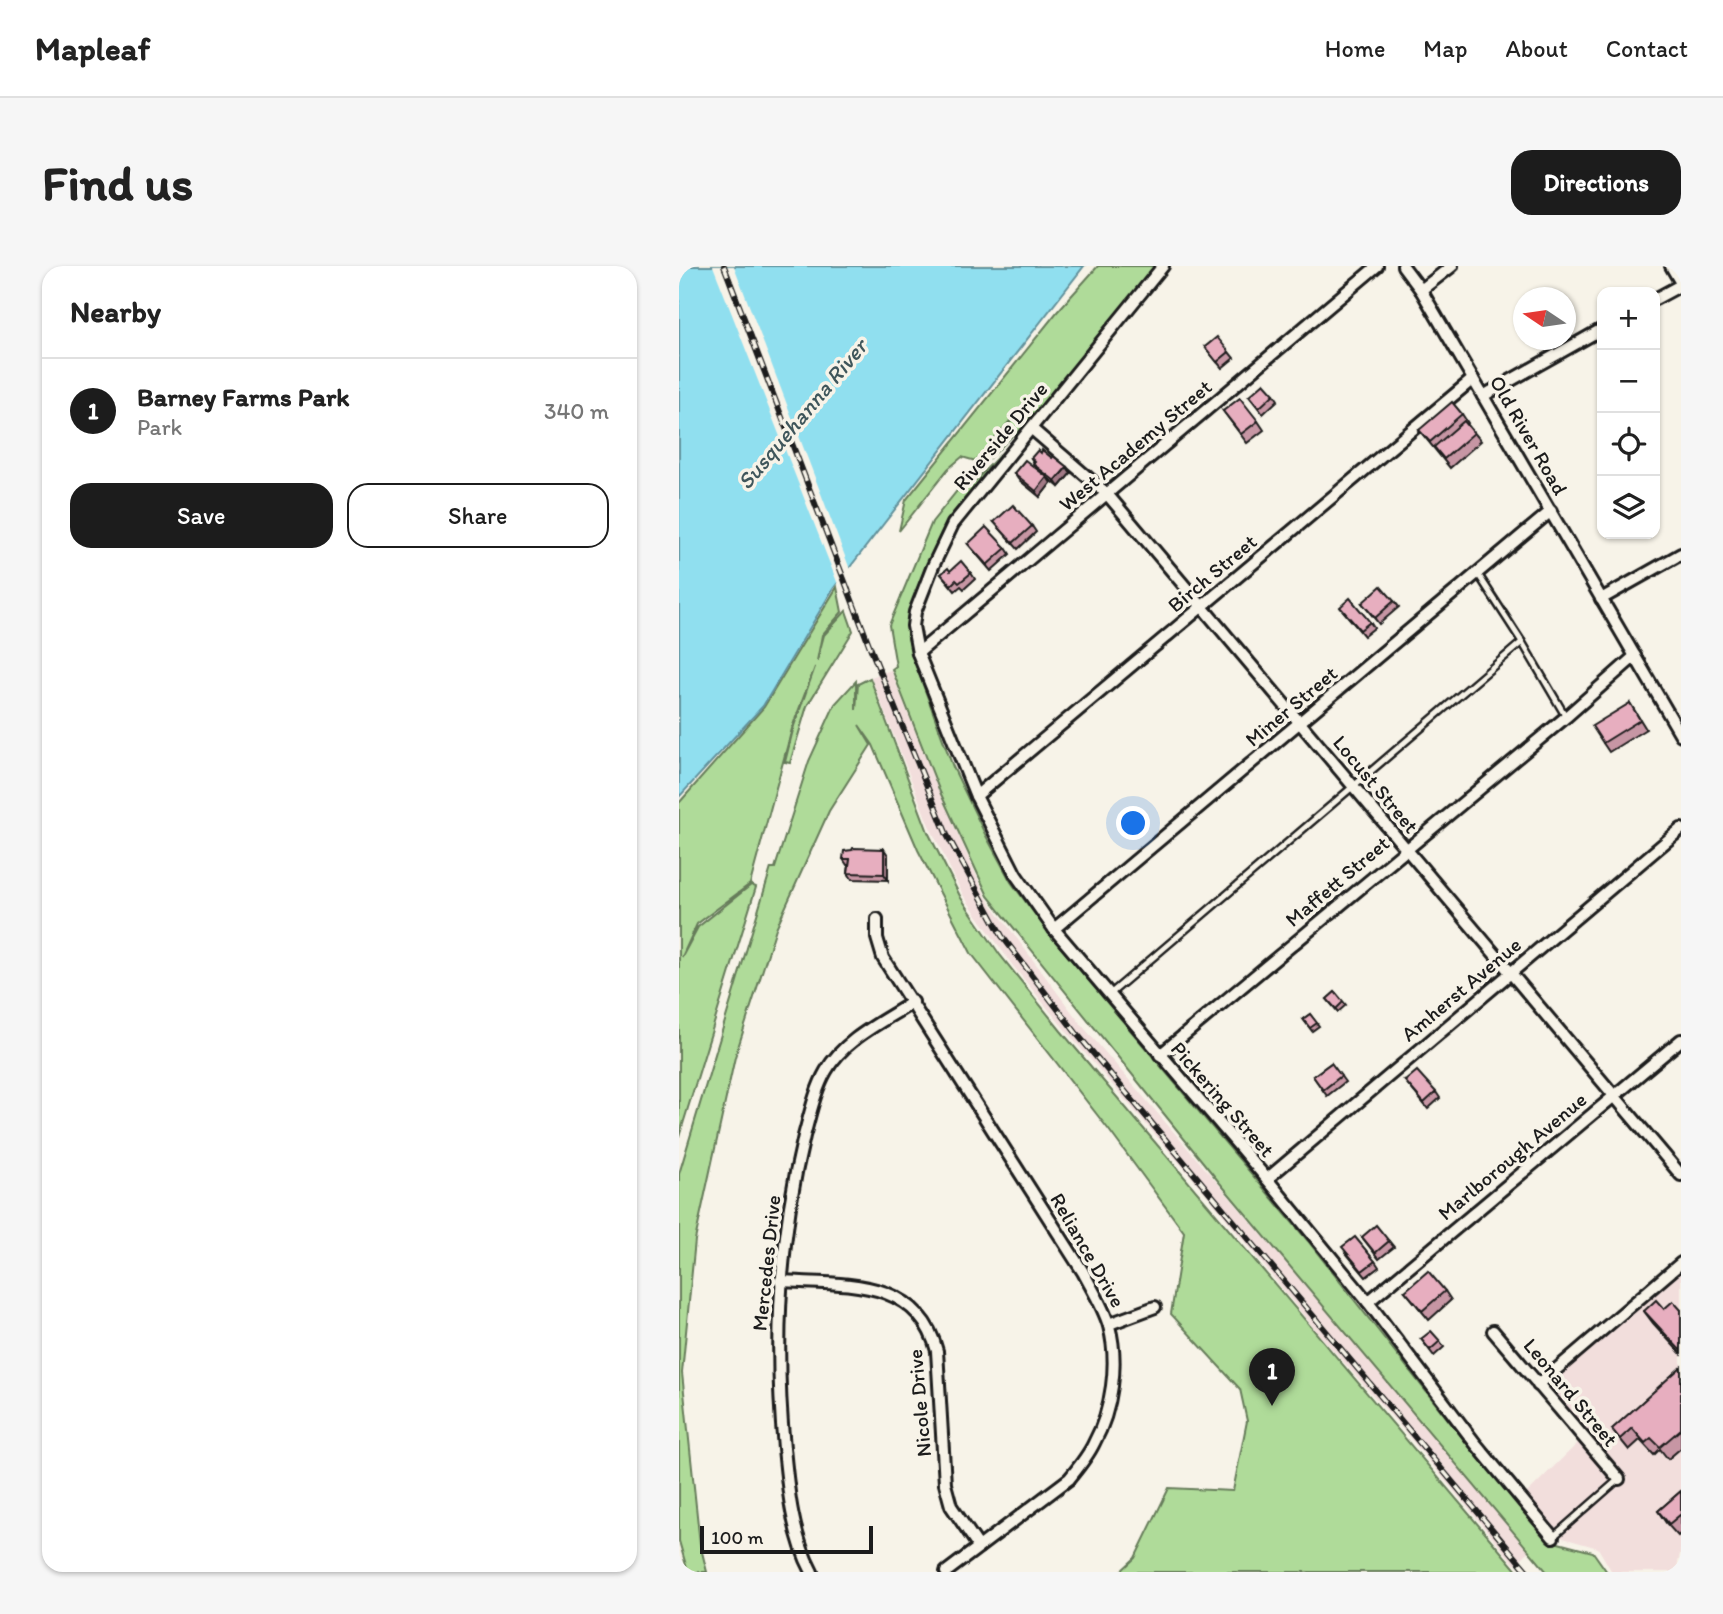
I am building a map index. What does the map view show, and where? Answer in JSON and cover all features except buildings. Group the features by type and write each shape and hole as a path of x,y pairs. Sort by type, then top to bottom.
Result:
{"street":[{"name":"Riverside Drive","path":"918,653 913,626 915,612 953,524 1163,266"},
{"name":"West Academy Street","path":"918,653 1377,266"},
{"name":"Old River Road","path":"1403,266 1421,290 1681,735"},
{"path":"1421,290 1452,266"},
{"path":"1660,296 1681,284 1671,266"},
{"path":"1483,396 1597,332"},
{"name":"Birch Street","path":"977,796 1473,379"},
{"name":"Locust Street","path":"1032,429 1107,494 1681,1175"},
{"name":"Miner Street","path":"1054,929 1551,512"},
{"path":"1601,598 1681,555"},
{"name":"Pickering Street","path":"918,653 977,796 1016,875 1054,929 1369,1302 1475,1443 1553,1537"},
{"name":"Maffett Street","path":"1160,1055 1566,717 1635,656"},
{"name":"Amherst Avenue","path":"1267,1179 1681,829"},
{"name":"Reliance Drive","path":"877,919 877,938 884,958 1083,1272 1109,1324 1113,1344 1113,1368 1104,1423 1094,1443 1069,1479 946,1572"},
{"name":"Mercedes Drive","path":"812,1572 797,1531 788,1490 778,1360 780,1281 796,1171 810,1112 826,1071 849,1044 913,1002"},
{"name":"Marlborough Avenue","path":"1369,1302 1681,1040"},
{"path":"1538,1385 1681,1263"},
{"name":"Nicole Drive","path":"780,1281 877,1288 894,1295 921,1316 932,1332 937,1351 945,1484 951,1506 979,1547"},
{"path":"1109,1324 1155,1307"},
{"name":"Leonard Street","path":"1493,1331 1619,1479"}],"lane":[{"path":"1477,573 1523,642 1566,717"},
{"path":"1109,995 1523,642"},
{"path":"1553,1537 1619,1479"}],"shaded area":[{"path":"891,670 938,789 986,897 1080,1023 1529,1551 1515,1565 1406,1433 1316,1331 1208,1196 1071,1037 1013,966 963,895 928,823 871,677"},
{"path":"1681,1270 1681,1549 1676,1572 1612,1572 1598,1548 1563,1538 1526,1494 1586,1435 1547,1388"}],"green space":[{"path":"1098,266 1156,266 1018,436 1014,434 969,479 967,477 1036,390 976,461 962,457 948,469 899,531 906,500 1057,312"},
{"path":"1015,439 947,520 925,568 907,618 908,637 914,660 953,767 985,834 1011,882 1051,936 1308,1241 1476,1455 1547,1540 1593,1552 1607,1572 1547,1572 1219,1182 988,896 940,792 892,669 896,666 889,625 932,522 964,482 969,487"},
{"path":"837,587 842,612 822,635 817,661 824,635 846,611 853,631 807,706 790,763 785,762 794,726 815,667 793,725 750,884 697,924 682,957 698,927 751,885 756,887 679,1137 679,803 764,707"},
{"path":"870,678 928,832 961,898 1000,955 1061,1031 1518,1572 1120,1572 1135,1558 1169,1488 1233,1491 1247,1421 1240,1389 1171,1314 1184,1232 1109,1130 971,953 918,850 873,745 859,725 871,745 829,811 776,928 735,1057 695,1240 682,1373 700,1544 707,1572 688,1572 679,1541 679,1174 771,868 775,868 809,761 835,704 856,681 856,710 858,684"}],"water":[{"name":"Susquehanna River","path":"679,266 1084,266 833,589 763,706 679,797"}],"pier":[{"path":"713,266 734,266 851,572 839,587"}],"railway":[{"path":"724,266 870,647 947,835 1002,936 1077,1034 1528,1572"}],"place":[{"name":"Barney Farms Park","path":"1272,1406"}]}
